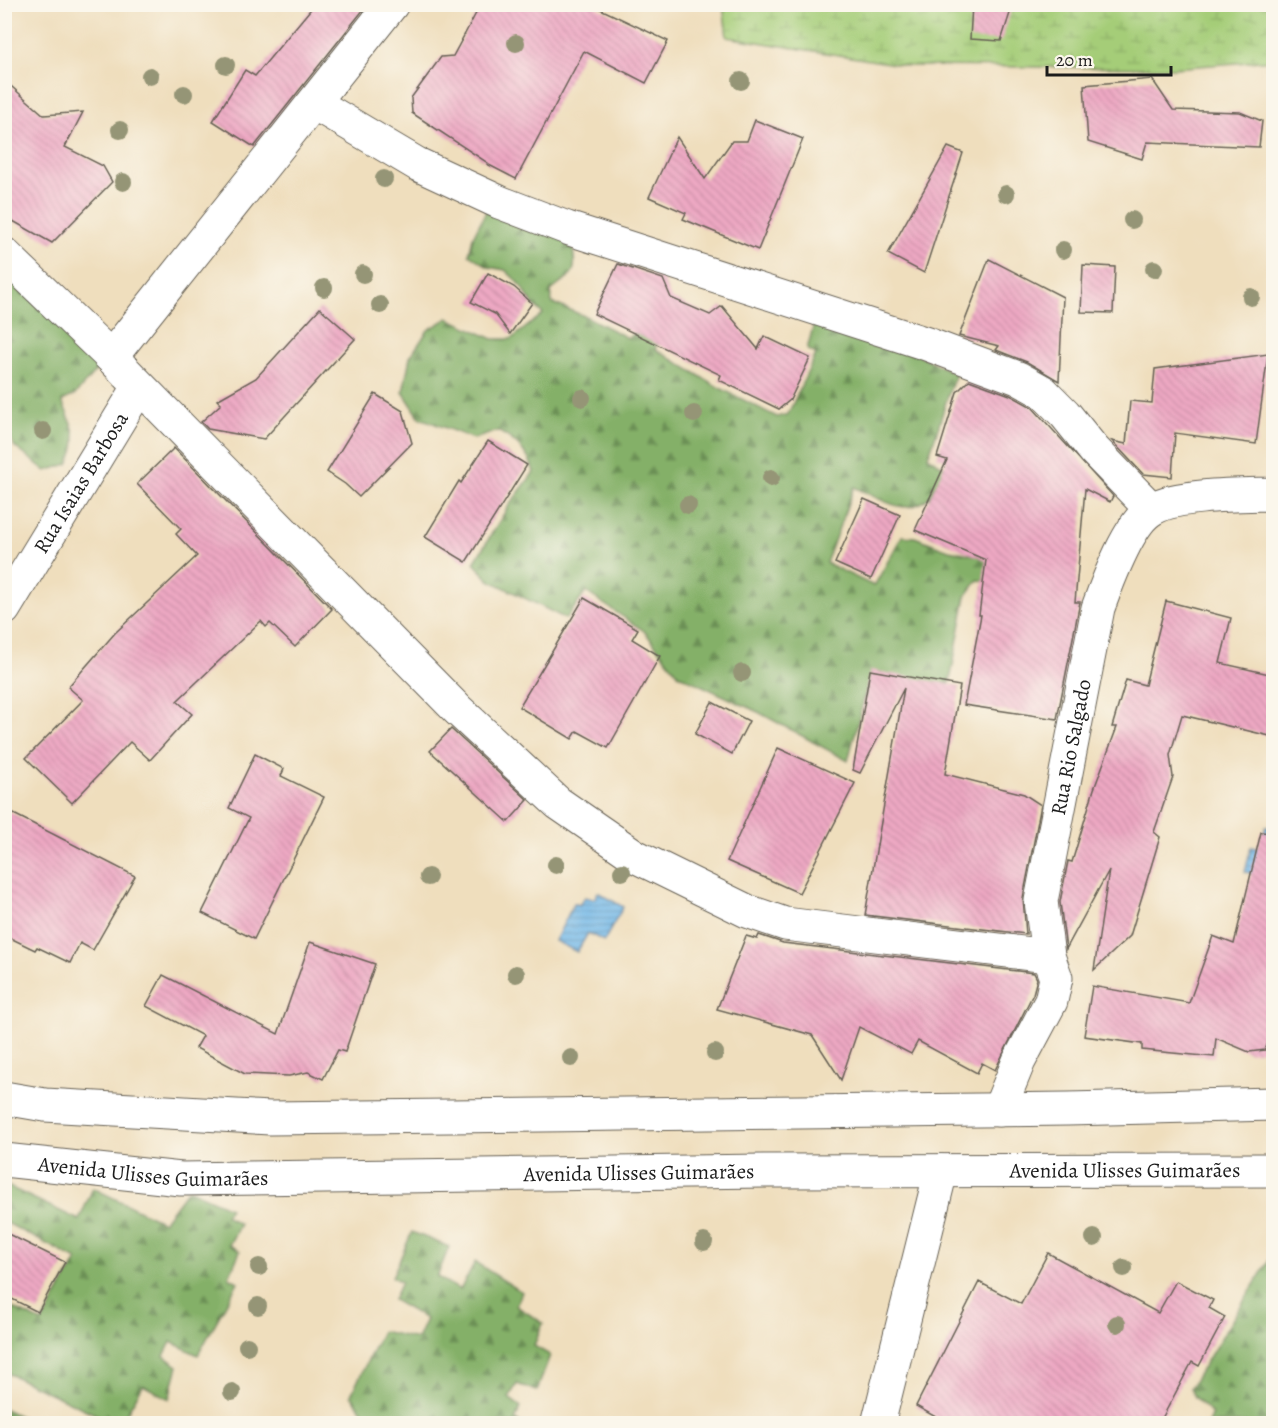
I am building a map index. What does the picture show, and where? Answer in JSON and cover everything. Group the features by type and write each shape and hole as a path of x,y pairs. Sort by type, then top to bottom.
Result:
{"street":[{"path":"111,357 392,4"},
{"path":"314,103 417,164 499,202 567,228 938,347 1018,378 1043,392 1065,414 1094,450 1151,509 1164,504 1218,496 1274,494"},
{"path":"4,254 111,357 458,710 558,803 635,856 747,911 785,924 1048,956"},
{"name":"Rua Isaias Barbosa","path":"4,609 139,387"},
{"name":"Rua Rio Salgado","path":"999,1110 1019,1061 1051,1001 1056,978 1048,956 1041,900 1098,608 1108,578 1132,531 1151,509"},
{"path":"4,1098 45,1105 270,1118 999,1110 1274,1104"},
{"name":"Avenida Ulisses Guimarães","path":"4,1160 182,1179 764,1171 1274,1170"},
{"path":"878,1424 941,1171"}],"green space":[{"path":"723,5 1273,5 1273,60 1174,68 907,66 727,37"},
{"path":"488,207 572,242 573,271 566,280 551,291 552,303 587,317 628,338 637,330 663,329 655,349 718,387 777,417 788,414 816,354 807,349 814,324 914,353 956,374 928,456 947,469 932,494 923,502 904,507 885,502 854,487 826,563 874,586 902,536 915,537 949,550 1001,560 1058,592 978,580 966,596 949,686 871,671 848,761 758,712 679,675 644,631 586,592 566,619 489,580 474,563 508,507 534,472 532,465 520,448 498,431 474,439 420,418 403,392 410,357 428,330 448,318 493,339 511,339 543,314 532,303 519,283 505,270 488,267 469,254 473,237"},
{"path":"4,236 90,317 99,367 75,395 62,401 74,432 74,447 68,464 46,471 15,447 5,428"},
{"path":"5,1185 79,1220 93,1188 163,1222 188,1189 230,1208 225,1216 240,1224 229,1245 240,1251 229,1277 238,1282 198,1355 171,1342 164,1356 178,1366 169,1399 143,1385 121,1423 114,1423 5,1372 4,1304 42,1322 77,1260 5,1222"},
{"path":"412,1232 449,1247 437,1277 460,1290 475,1262 522,1292 516,1306 543,1323 534,1346 550,1355 537,1391 517,1384 509,1398 521,1407 515,1420 521,1423 365,1423 367,1418 351,1395 382,1331 417,1339 426,1319 393,1300 401,1282 392,1277"},
{"path":"1273,1254 1273,1423 1208,1423 1212,1414 1194,1397 1190,1388"},
{"path":"5,1409 34,1423 5,1423"}],"water":[{"path":"1266,826 1273,828 1273,878 1245,872 1251,847 1260,849"},
{"path":"598,892 623,907 604,941 588,933 577,952 555,941 574,903 579,905 585,897 594,899"}],"building":[{"path":"315,4 368,4 254,147 213,121 245,70 255,76"},
{"path":"481,4 590,4 668,41 646,83 584,51 516,179 487,164 412,113 411,98 441,57 453,56"},
{"path":"972,4 1013,4 1001,41 970,39"},
{"path":"1152,79 1173,110 1240,112 1262,121 1259,147 1147,142 1142,159 1088,142 1084,85"},
{"path":"4,80 44,115 83,112 65,147 103,166 112,182 52,243 4,216"},
{"path":"755,120 803,139 758,250 683,219 686,213 649,197 677,137 705,179 732,141 747,141"},
{"path":"948,147 963,153 924,273 888,254"},
{"path":"989,259 1063,297 1059,381 1027,362 996,350 999,346 959,336"},
{"path":"618,264 663,279 671,298 710,315 722,306 758,349 764,336 810,358 790,400 779,409 719,380 721,375 594,314"},
{"path":"1083,265 1115,267 1113,313 1081,312"},
{"path":"488,273 514,287 532,303 510,334 495,314 471,302"},
{"path":"320,308 355,339 264,439 208,429 201,422 221,404 217,400 256,378"},
{"path":"1268,354 1256,444 1175,433 1172,477 1143,474 1112,441 1126,444 1130,401 1152,403 1155,369"},
{"path":"969,380 1010,395 1032,407 1113,496 1110,502 1085,489 1075,602 1080,602 1057,719 964,705 981,615 979,615 986,560 915,530 947,460 937,457 957,392"},
{"path":"375,394 403,411 412,443 359,497 327,472"},
{"path":"488,441 527,465 466,562 425,537 459,481 461,483"},
{"path":"174,448 332,609 295,647 270,623 266,627 261,621 177,701 192,714 150,760 130,742 72,803 26,758 83,700 68,687 115,633 197,556 176,534 181,529 137,484"},
{"path":"864,499 900,515 871,579 835,563"},
{"path":"584,598 638,629 632,639 660,656 608,748 577,731 572,739 519,707"},
{"path":"1166,601 1231,618 1220,663 1274,675 1274,737 1182,715 1170,755 1173,777 1154,832 1160,837 1130,936 1094,970 1109,870 1066,949 1060,902 1068,861 1072,862 1094,789 1117,727 1112,727 1126,680 1145,685"},
{"path":"870,670 960,686 945,774 1024,794 1041,805 1023,898 1026,934 865,915 904,688 860,773 853,770"},
{"path":"712,702 749,721 732,754 695,734"},
{"path":"451,729 528,800 508,822 430,751"},
{"path":"778,748 855,783 799,893 727,861"},
{"path":"255,754 284,769 281,776 324,797 254,939 202,913 249,818 229,808"},
{"path":"4,809 135,876 93,950 80,943 70,963 37,947 35,950 4,935"},
{"path":"1261,832 1274,833 1274,1027 1265,1050 1249,1052 1216,1038 1214,1057 1142,1050 1142,1044 1084,1036 1092,986 1189,1003 1213,936 1234,944"},
{"path":"759,935 783,943 1034,973 1037,979 1033,994 995,1070 982,1063 977,1073 918,1041 911,1054 859,1027 841,1080 812,1035 717,1009 746,936 757,939"},
{"path":"310,942 375,964 345,1052 338,1050 323,1079 308,1072 289,1076 245,1074 196,1048 203,1036 146,1006 163,975 278,1034"},
{"path":"4,1232 65,1262 38,1312 4,1295"},
{"path":"1048,1253 1158,1313 1176,1281 1213,1300 1209,1308 1225,1317 1199,1366 1192,1362 1159,1424 948,1424 916,1406 979,1282 1021,1304"}]}
